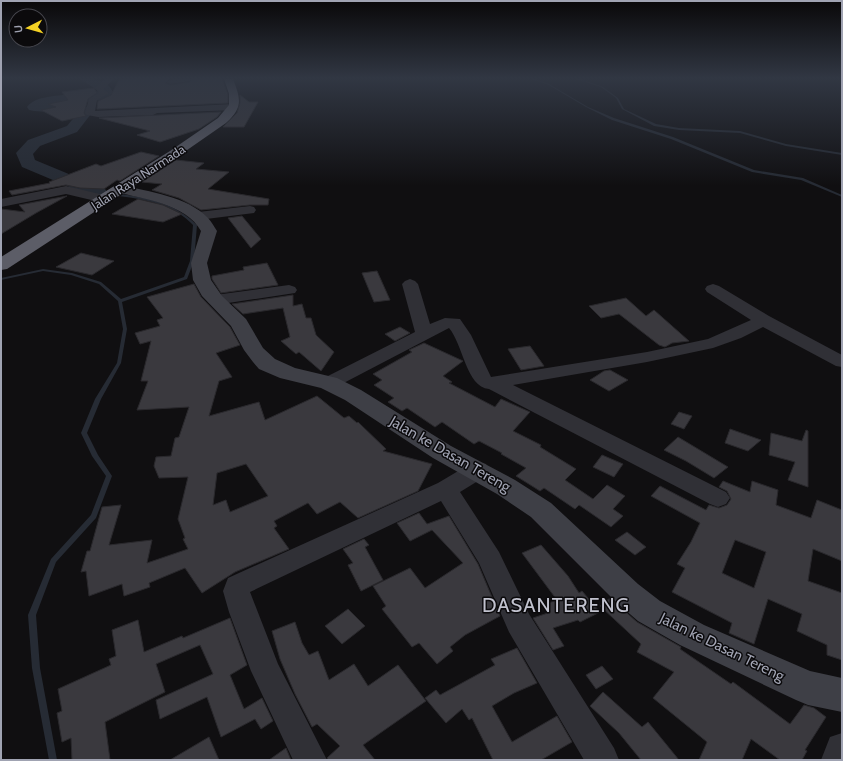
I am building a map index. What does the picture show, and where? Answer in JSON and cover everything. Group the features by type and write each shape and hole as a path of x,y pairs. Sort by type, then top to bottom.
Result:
{"highway":[{"name":"Jalan Raya Narmada","path":"7,261 187,145 227,115"}],"street":[{"path":"158,115 164,120"},
{"path":"1,203 66,190 113,194"},
{"name":"Jalan ke Dasan Tereng","path":"113,194 162,200 177,205 198,216 207,225 209,230 199,263 200,272 208,292 235,317 260,358 267,364 288,373 329,383 353,395 442,452 478,470 506,487 541,510 627,593 649,611 692,635 808,688 842,695"},
{"path":"198,216 250,210"},
{"path":"410,284 424,334"},
{"path":"215,300 289,290"},
{"path":"713,290 763,320 842,362"},
{"path":"493,383 640,358 713,343 763,320"},
{"path":"329,383 445,323 454,323 469,347 483,380 493,383 718,498"},
{"path":"310,760 266,671 243,612 236,591 237,586 446,489 478,470"},
{"path":"446,489 490,559 519,623 602,760"},
{"path":"838,760 842,749"}],"building":[{"path":"50,115 85,115 86,116 62,121"},
{"path":"170,115 219,115 199,129 160,142 137,135 150,131 99,118"},
{"path":"235,115 251,115 244,127 223,127"},
{"path":"141,152 159,156 120,181 117,180 104,189 80,188 66,185 12,195 9,191 50,183 49,182 96,164 101,166"},
{"path":"176,160 204,163 196,169 229,172 208,189 269,199 268,205 250,205 201,210 179,198 152,190 162,184 142,182"},
{"path":"67,196 1,234 1,209 25,212 19,205"},
{"path":"138,199 163,205 182,214 163,222 112,214"},
{"path":"242,216 261,239 251,248 228,218"},
{"path":"81,253 114,261 92,275 56,267"},
{"path":"267,263 278,285 221,293 212,279 212,276 244,270 243,267"},
{"path":"377,271 390,300 374,302 362,273"},
{"path":"194,284 201,297 230,327 240,345 216,353 232,377 219,381 209,416 259,402 265,420 317,396 344,418 349,416 357,423 358,422 386,449 383,451 432,464 418,491 358,518 340,502 317,514 308,503 274,521 277,526 274,528 289,549 235,572 202,593 185,568 149,583 150,587 124,596 122,584 89,596 86,571 81,572 87,551 90,551 102,507 121,505 109,545 152,540 147,563 188,549 183,539 185,538 178,519 188,477 159,478 154,466 156,457 171,456 175,438 179,437 189,407 137,410 148,381 141,381 151,341 140,344 135,333 160,326 157,320 163,318 147,297","holes":["246,464 268,496 230,512 226,500 213,505 217,473"]},
{"path":"293,295 293,306 302,304 306,318 311,318 316,335 334,352 321,371 299,352 296,354 281,341 290,337 283,308 243,314 232,304"},
{"path":"626,298 646,316 654,310 689,341 672,343 665,347 659,345 619,314 601,318 589,306"},
{"path":"400,327 410,333 395,341 385,334"},
{"path":"424,343 463,361 443,376 452,382 449,383 495,407 501,399 530,412 513,431 541,445 540,447 576,469 565,480 593,499 607,485 625,496 613,509 623,516 611,527 579,505 575,509 544,488 540,491 516,476 526,468 501,454 502,453 479,441 474,444 442,422 435,427 407,408 402,411 388,402 394,398 374,385 382,380 373,374 412,352 409,350"},
{"path":"530,346 544,366 521,370 508,349"},
{"path":"610,370 628,380 609,391 590,380 604,371"},
{"path":"679,412 692,416 684,429 671,424"},
{"path":"730,429 761,440 748,451 725,443"},
{"path":"806,430 808,431 808,487 788,480 795,462 769,455 771,433 802,441"},
{"path":"678,437 728,467 714,478 664,450"},
{"path":"602,455 623,464 614,477 593,467"},
{"path":"723,481 750,492 752,481 778,490 776,505 811,518 817,500 842,510 842,561 813,549 808,581 842,593 842,660 827,655 827,645 797,631 802,614 768,599 754,644 729,633 732,623 672,592 685,568 677,564 691,542 700,523 651,496 660,486 706,510 709,505 719,508 727,505 731,499 727,491 719,487","holes":["735,540 766,552 754,588 722,573"]},
{"path":"419,513 427,524 449,516 478,564 500,616 465,635 450,647 453,651 437,664 419,643 412,647 382,609 386,606 373,586 410,568 425,588 463,563 432,530 410,541 397,523"},
{"path":"627,532 646,547 635,555 615,540"},
{"path":"364,539 369,545 365,547 383,580 361,591 348,565 353,563 343,549"},
{"path":"541,545 568,576 579,593 582,591 600,612 580,622 578,620 553,628 564,646 553,650 533,618 548,613 543,605 557,600 522,553"},
{"path":"610,598 637,622 681,647 680,649 731,684 733,682 790,724 804,705 814,708 826,717 805,750 807,751 802,760 780,760 751,739 742,760 699,760 707,742 653,698 674,672 637,652 641,644 600,606"},
{"path":"348,609 365,626 342,644 325,626"},
{"path":"230,618 247,665 230,675 244,709 262,698 273,721 261,729 255,719 221,737 207,697 160,719 156,700 213,674 200,645 156,664 165,692 105,722 110,760 72,760 71,738 62,742 57,713 62,711 58,689 111,665 109,659 116,656 112,630 138,620 144,652 182,636 183,638"},
{"path":"295,622 302,643 309,655 318,651 329,680 354,664 368,686 398,665 426,701 363,745 375,760 328,760 327,758 340,746 317,724 312,727 295,694 280,659 272,631"},
{"path":"517,648 537,683 514,693 492,706 512,742 557,716 572,742 541,760 493,760 472,718 469,720 462,709 446,723 425,698 436,690 440,695 495,665 491,659"},
{"path":"602,666 613,679 596,689 586,675"},
{"path":"603,692 642,727 648,722 679,760 641,760 619,733 590,706"},
{"path":"209,737 219,760 170,760"},
{"path":"286,748 291,760 269,760"}],"waterway":[{"path":"84,115 72,129 34,143 24,153 28,163 98,193"},
{"path":"603,115 672,138 753,171 802,179 842,196"},
{"path":"634,115 655,125 679,129 740,132 786,145 842,154"},
{"path":"98,193 150,200 163,204 186,216 195,225 192,261 186,278 120,301"},
{"path":"1,279 43,270 72,274 100,283 120,301"},
{"path":"53,760 36,668 32,615 53,561 94,516 109,476 95,456 84,433 98,399 119,363 125,329 120,301"}],"district":[{"name":"DASANTERENG","path":"556,605"}]}
